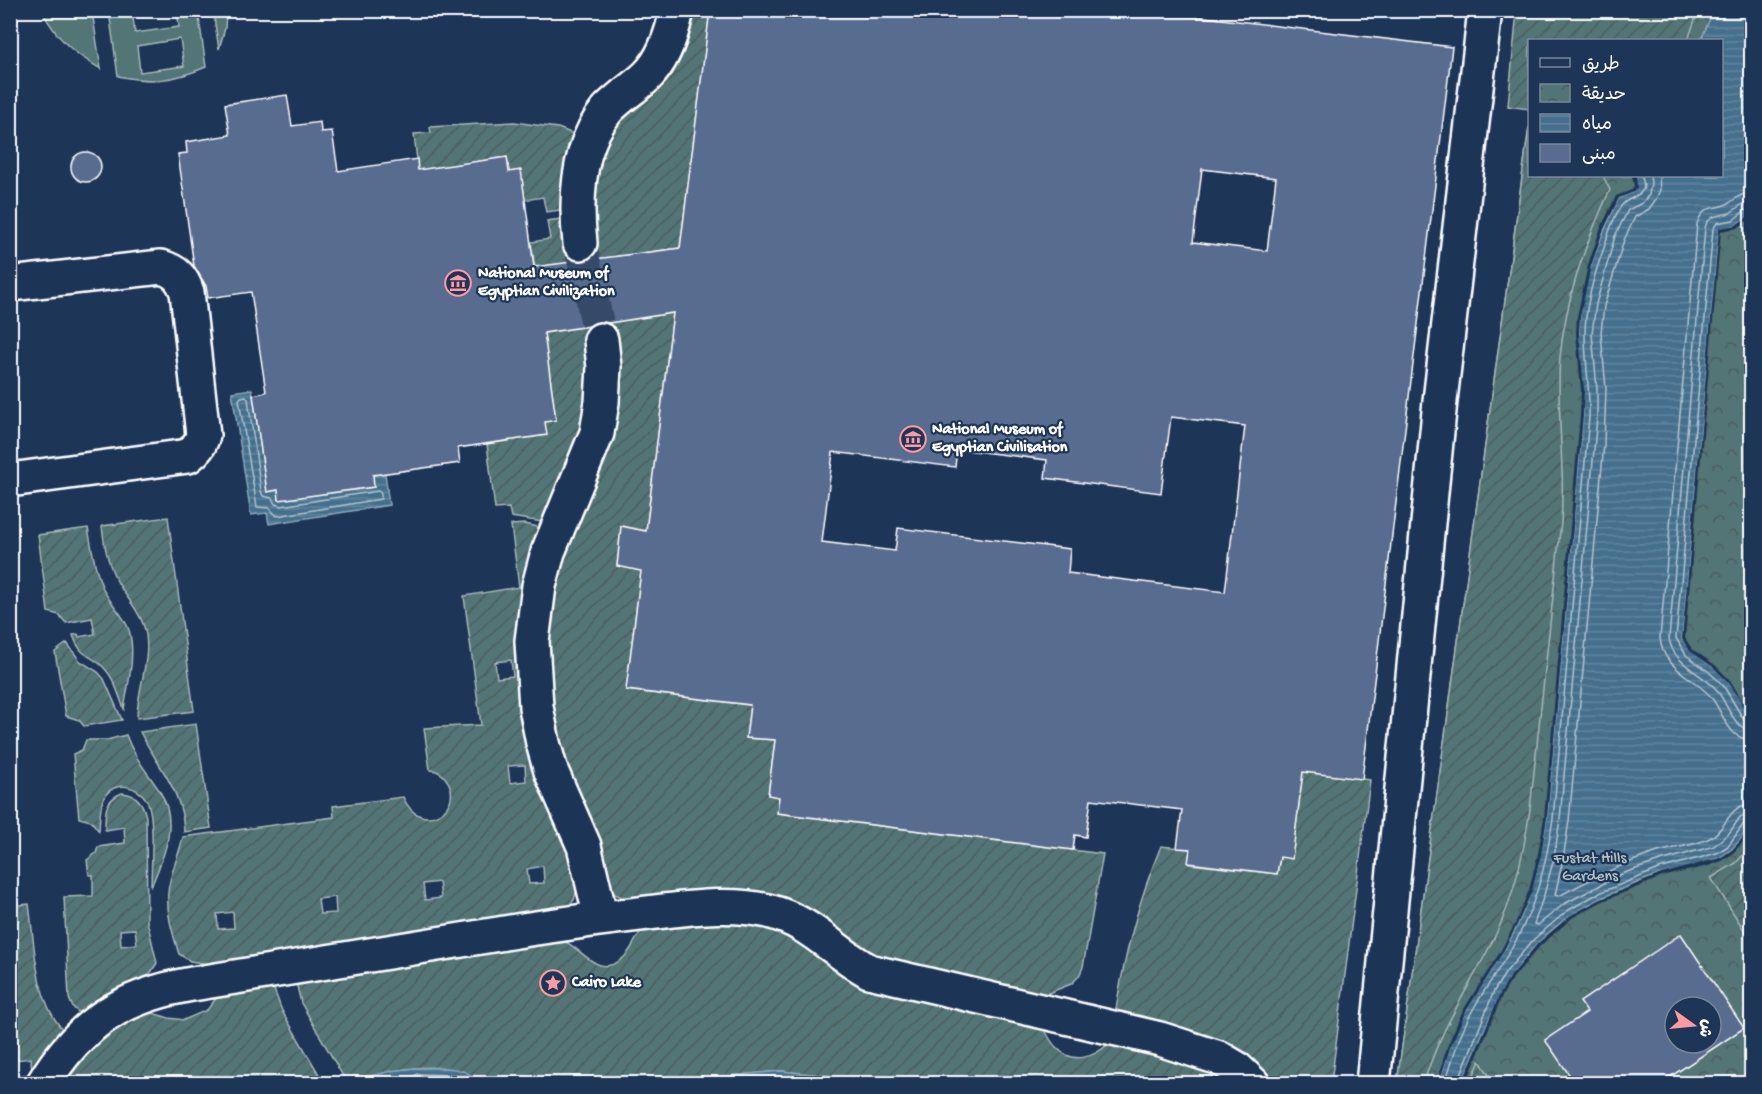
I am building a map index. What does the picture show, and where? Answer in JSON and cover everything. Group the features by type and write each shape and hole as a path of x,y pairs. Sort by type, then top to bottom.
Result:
{"lane":[{"path":"580,243 576,212 580,174 595,127 608,109 648,75 673,31 677,10"},
{"path":"1373,1083 1440,401 1485,10"},
{"path":"10,284 161,267 178,274 184,282 186,292 203,435 200,444 188,456 10,480"},
{"path":"601,340 603,379 597,433 548,552 534,615 532,666 543,743 552,771 584,846 601,918"},
{"path":"43,1083 60,1057 91,1025 120,1005 153,992 601,918 730,906 767,911 787,917 806,926 854,963 869,971 1160,1039 1219,1058 1236,1068 1253,1083"}],"green space":[{"path":"1517,10 1698,11 1688,39 1528,39 1528,109 1508,106"},
{"path":"42,11 92,11 101,69 67,44 54,30"},
{"path":"109,11 132,11 135,33 179,27 177,11 198,11 206,67 173,78 141,80 118,76","holes":["180,39 184,66 140,72 137,46"]},
{"path":"213,11 226,11 225,28 219,49"},
{"path":"690,11 710,11 680,248 597,259 589,214 598,151"},
{"name":"Fustat Hills Gardens","path":"1545,11 1751,11 1751,1083 1397,1084 1528,134 1528,177 1723,177 1723,39 1541,39"},
{"path":"514,122 558,128 576,135 567,209 546,212 543,197 525,200 520,170 509,172 507,157 418,170 414,134 431,133 430,127"},
{"path":"1528,134 1528,177 1604,177 1610,190 1592,230 1578,271 1567,313 1560,357 1561,522 1530,809 1518,873 1503,919 1447,1025 1424,1083 1397,1083"},
{"path":"568,218 573,262 535,267 531,242 550,239 547,221"},
{"path":"673,313 646,531 621,527 617,566 641,571 626,690 750,705 746,738 775,740 768,795 779,797 777,813 1103,854 1083,967 1079,976 1071,984 1041,996 887,964 828,928 637,903 612,893 553,740 542,627 613,355 608,323"},
{"path":"589,326 593,403 549,523 511,517 509,508 495,509 487,444 546,435 545,422 556,420 544,333"},
{"path":"168,517 194,711 137,718 145,666 146,635 138,614 118,583 112,569 105,548 102,526"},
{"path":"525,524 547,529 536,564 567,835 578,886 574,900 565,910 220,966 190,961 179,954 170,924 168,901 170,879 183,837 334,817 333,806 403,797 411,809 420,816 430,817 446,808 451,799 451,789 443,775 430,770 424,728 481,725 464,596 519,587 511,525","holes":["511,660 513,676 497,678 495,662","525,765 526,781 510,783 508,766","543,866 544,883 529,884 527,869","439,882 441,898 425,900 423,884","335,897 336,913 320,914 318,899","233,912 234,928 218,929 217,914"]},
{"path":"88,528 94,560 104,591 121,614 131,639 131,670 124,709 108,673 83,652 73,635 78,634 79,637 95,634 92,618 66,623 59,615 48,612 38,535"},
{"path":"67,643 80,661 98,672 104,679 122,720 84,726 79,720 66,716 55,652"},
{"path":"196,724 211,828 184,832 183,817 174,792 140,732"},
{"path":"126,735 137,757 159,790 168,814 168,839 151,887 150,811 148,803 139,792 133,788 120,786 108,792 101,806 99,831 91,821 79,818 73,754 82,750 86,740 107,740"},
{"path":"1303,772 1370,780 1331,1083 1270,1083 1256,1068 1115,1015 1133,929 1145,887 1161,846 1190,849 1189,864 1277,874 1280,857 1292,858"},
{"path":"122,793 135,797 143,807 146,817 147,921 157,963 146,980 84,1014 74,1008 69,998 64,897 93,896 93,875 89,875 87,860 96,853 98,847 125,843 124,827 105,830 107,808 116,796","holes":["135,929 137,944 121,946 120,930"]},
{"path":"1751,846 1751,941 1711,878 1736,863"},
{"path":"29,904 41,988 54,1018 64,1031 30,1083 11,1083 10,906","holes":["31,1058 32,1074 16,1076 15,1060"]},
{"name":"Cairo Lake","path":"752,920 1040,1024 1056,1047 1069,1056 1076,1058 1090,1056 1109,1043 1197,1061 1236,1083 872,1084 830,1076 781,1071 686,1080 480,1084 452,1069 434,1067 397,1070 347,1083 301,1003 296,982 561,940 569,943 590,960 605,966 614,964 623,958 645,927"},
{"path":"272,984 282,1011 324,1083 57,1084 102,1034 146,1011 184,1020 207,1010 218,996"},
{"path":"1480,1061 1494,1083 1470,1083"}],"water":[{"path":"1713,11 1751,11 1751,214 1736,225 1719,229 1682,639 1726,679 1737,693 1752,725 1750,821 1739,841 1730,851 1720,857 1697,866 1658,875 1625,888 1582,909 1551,931 1532,949 1504,990 1492,1012 1462,1083 1439,1084 1461,1019 1506,946 1524,911 1545,832 1583,416 1579,334 1586,281 1604,230 1619,198 1634,192 1636,177 1723,177 1723,39 1701,39"},
{"path":"252,389 267,491 278,490 280,500 374,487 373,475 385,473 389,505 269,524 267,513 251,515 232,392"},
{"path":"451,1068 467,1073 480,1083 425,1084 405,1080 347,1083 391,1071"},
{"path":"781,1071 872,1083 555,1083 686,1080"}],"pier":[{"path":"1632,177 1636,177 1637,187 1634,192 1619,198 1603,231 1591,266 1580,317 1583,416 1547,818 1541,855 1532,891 1517,925 1502,954 1465,1013 1450,1048 1439,1083 1436,1084 1447,1047 1462,1012 1515,924 1529,890 1538,854 1544,818 1580,416 1577,317 1588,265 1600,230 1616,196 1632,190 1634,186"},
{"path":"1751,214 1752,218 1737,228 1721,231 1685,638 1692,649 1715,665 1730,680 1751,715 1751,725 1739,698 1728,682 1713,667 1690,651 1682,639 1719,228 1736,225"},
{"path":"1751,819 1751,829 1743,842 1722,861 1662,877 1601,902 1572,918 1540,946 1513,978 1502,996 1466,1084 1462,1083 1500,994 1511,976 1538,943 1571,915 1599,900 1661,874 1720,858 1741,840"}],"building":[{"name":"National Museum of Egyptian Civilisation","path":"710,10 1146,10 1452,47 1362,779 1303,772 1292,859 1280,857 1277,874 1188,863 1190,849 1177,848 1182,810 1091,799 1086,837 1075,835 1073,850 777,813 779,797 768,795 775,740 746,738 750,705 626,690 641,571 617,566 621,526 646,531 673,313 609,323 598,322 589,326 544,333 556,420 545,422 547,435 458,448 460,463 373,475 374,487 279,500 278,490 267,492 253,395 266,392 251,292 208,298 206,286 194,266 178,154 187,153 186,142 230,135 225,104 287,95 292,126 320,122 321,132 332,131 338,171 417,159 418,170 507,157 509,172 521,170 534,267 680,248","holes":["1202,169 1276,178 1267,251 1193,242","1171,417 1245,426 1225,592 1068,573 1070,549 898,528 895,551 822,542 833,452 955,467 957,449 1047,460 1045,478 1161,493"]},
{"path":"86,152 97,156 101,167 97,178 86,182 75,178 71,167 75,156"},
{"path":"1681,934 1722,995 1663,995 1663,1055 1703,1055 1661,1083 1575,1083 1545,1040 1587,1012 1580,1002"},
{"path":"1723,997 1744,1028 1723,1042"}],"tunnel":[{"path":"580,243 601,340"}],"place":[{"name":"National Museum of Egyptian Civilization","path":"458,283"},
{"name":"National Museum of Egyptian Civilisation","path":"913,439"},
{"name":"Cairo Lake","path":"553,983"}]}
